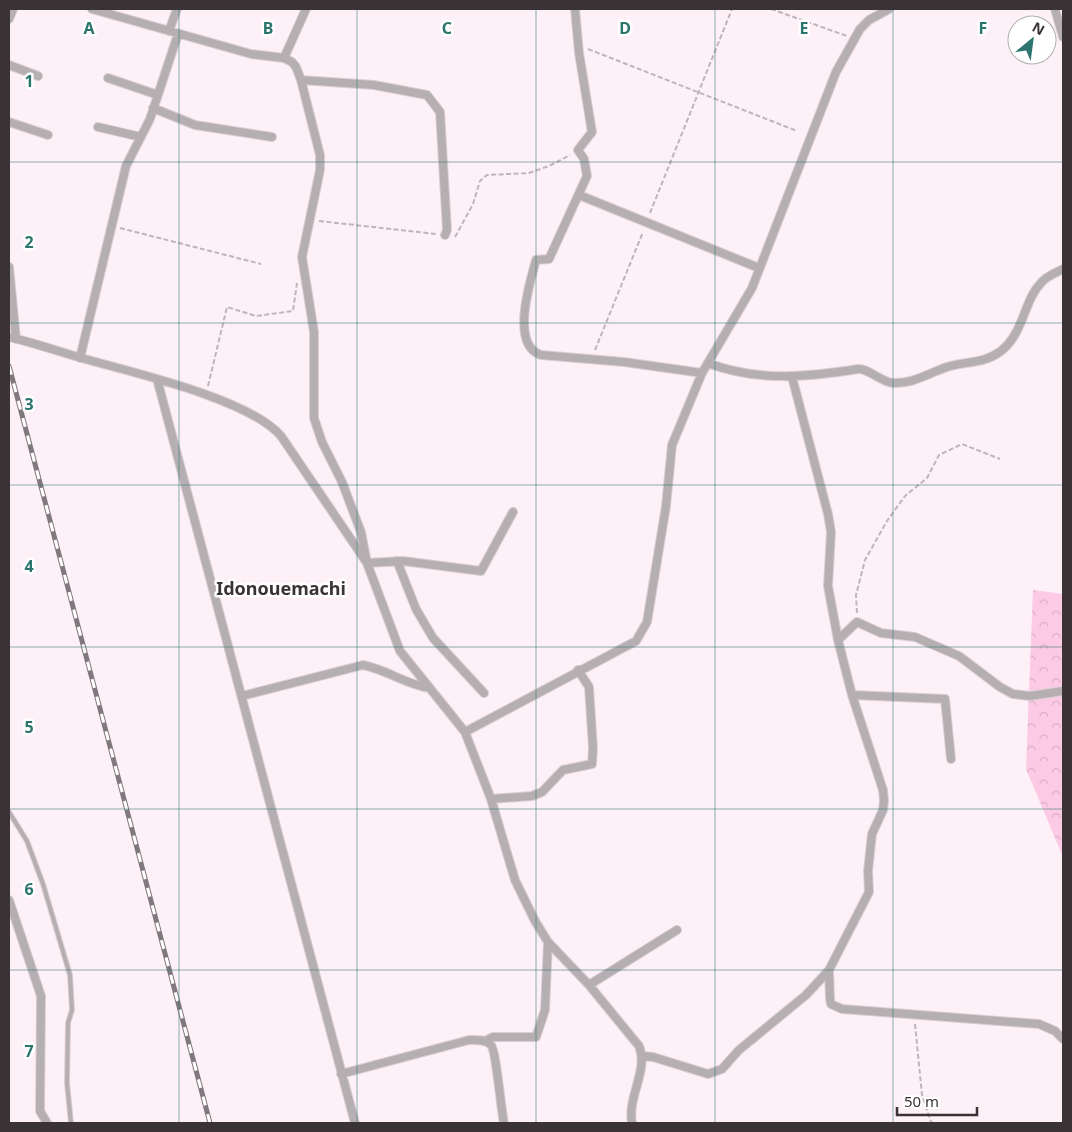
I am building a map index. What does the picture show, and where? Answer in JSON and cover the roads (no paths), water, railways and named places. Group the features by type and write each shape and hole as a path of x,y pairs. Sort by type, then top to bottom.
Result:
{"street":[{"path":"9,18 13,9"},
{"path":"92,9 251,54 284,58 292,62 302,80 320,155 320,170 302,258 314,332 316,363 314,418 322,442 342,482 362,532 367,564 400,651 465,732 491,799 515,880 548,942 589,985 639,1046 643,1056 631,1106 632,1123"},
{"path":"169,31 177,9"},
{"path":"298,9 300,19"},
{"path":"284,58 306,9"},
{"path":"575,9 592,132 578,150 584,159 588,176 549,259 536,260 525,301 526,342 534,353 541,355 592,359 702,373"},
{"path":"465,732 578,670 636,641 644,628 666,506 672,445 702,373 752,288 836,72 854,38 869,20 877,11 889,9"},
{"path":"1055,9 1063,38"},
{"path":"80,358 126,166 153,108 178,34"},
{"path":"9,66 38,76"},
{"path":"108,78 158,95"},
{"path":"302,80 374,85 426,95 435,102 440,112 448,230 445,235"},
{"path":"153,108 196,126 272,137"},
{"path":"9,122 48,135"},
{"path":"98,127 141,137"},
{"path":"579,195 759,268"},
{"path":"9,266 13,338 157,379 253,414 274,429 367,564"},
{"path":"708,364 738,373 792,377 860,368 889,382 901,383 924,378 947,367 984,361 1001,351 1009,343 1025,317 1034,292 1042,281 1063,269"},
{"path":"643,1056 653,1057 708,1074 716,1072 739,1050 806,995 829,970 869,892 869,848 872,834 883,810 883,790 852,696 838,640 828,586 831,532 828,514 792,377"},
{"path":"157,379 355,1123"},
{"path":"367,564 397,561 481,571 514,512"},
{"path":"397,561 416,609 433,638 484,693"},
{"path":"838,640 857,622 881,633 915,637 959,656 1000,687 1013,694 1030,696 1063,691"},
{"path":"242,696 363,666 382,669 415,686 430,688"},
{"path":"491,799 532,796 542,792 563,770 592,764 593,748 589,688 578,670"},
{"path":"852,696 945,699 951,759"},
{"path":"9,900 41,996 40,1111 47,1123"},
{"path":"589,985 678,930"},
{"path":"485,1041 493,1037 536,1037 545,1010 548,942"},
{"path":"829,970 830,999 835,1007 1039,1024 1055,1031 1063,1039"},
{"path":"341,1074 468,1040 485,1041 492,1045 496,1055 497,1085 504,1123"}],"lane":[{"path":"9,812 27,841 43,884 70,975 72,1010 68,1023 67,1083 71,1123"}],"railway":[{"path":"9,366 210,1123"}],"district":[{"name":"Idonouemachi","path":"281,588"}]}
